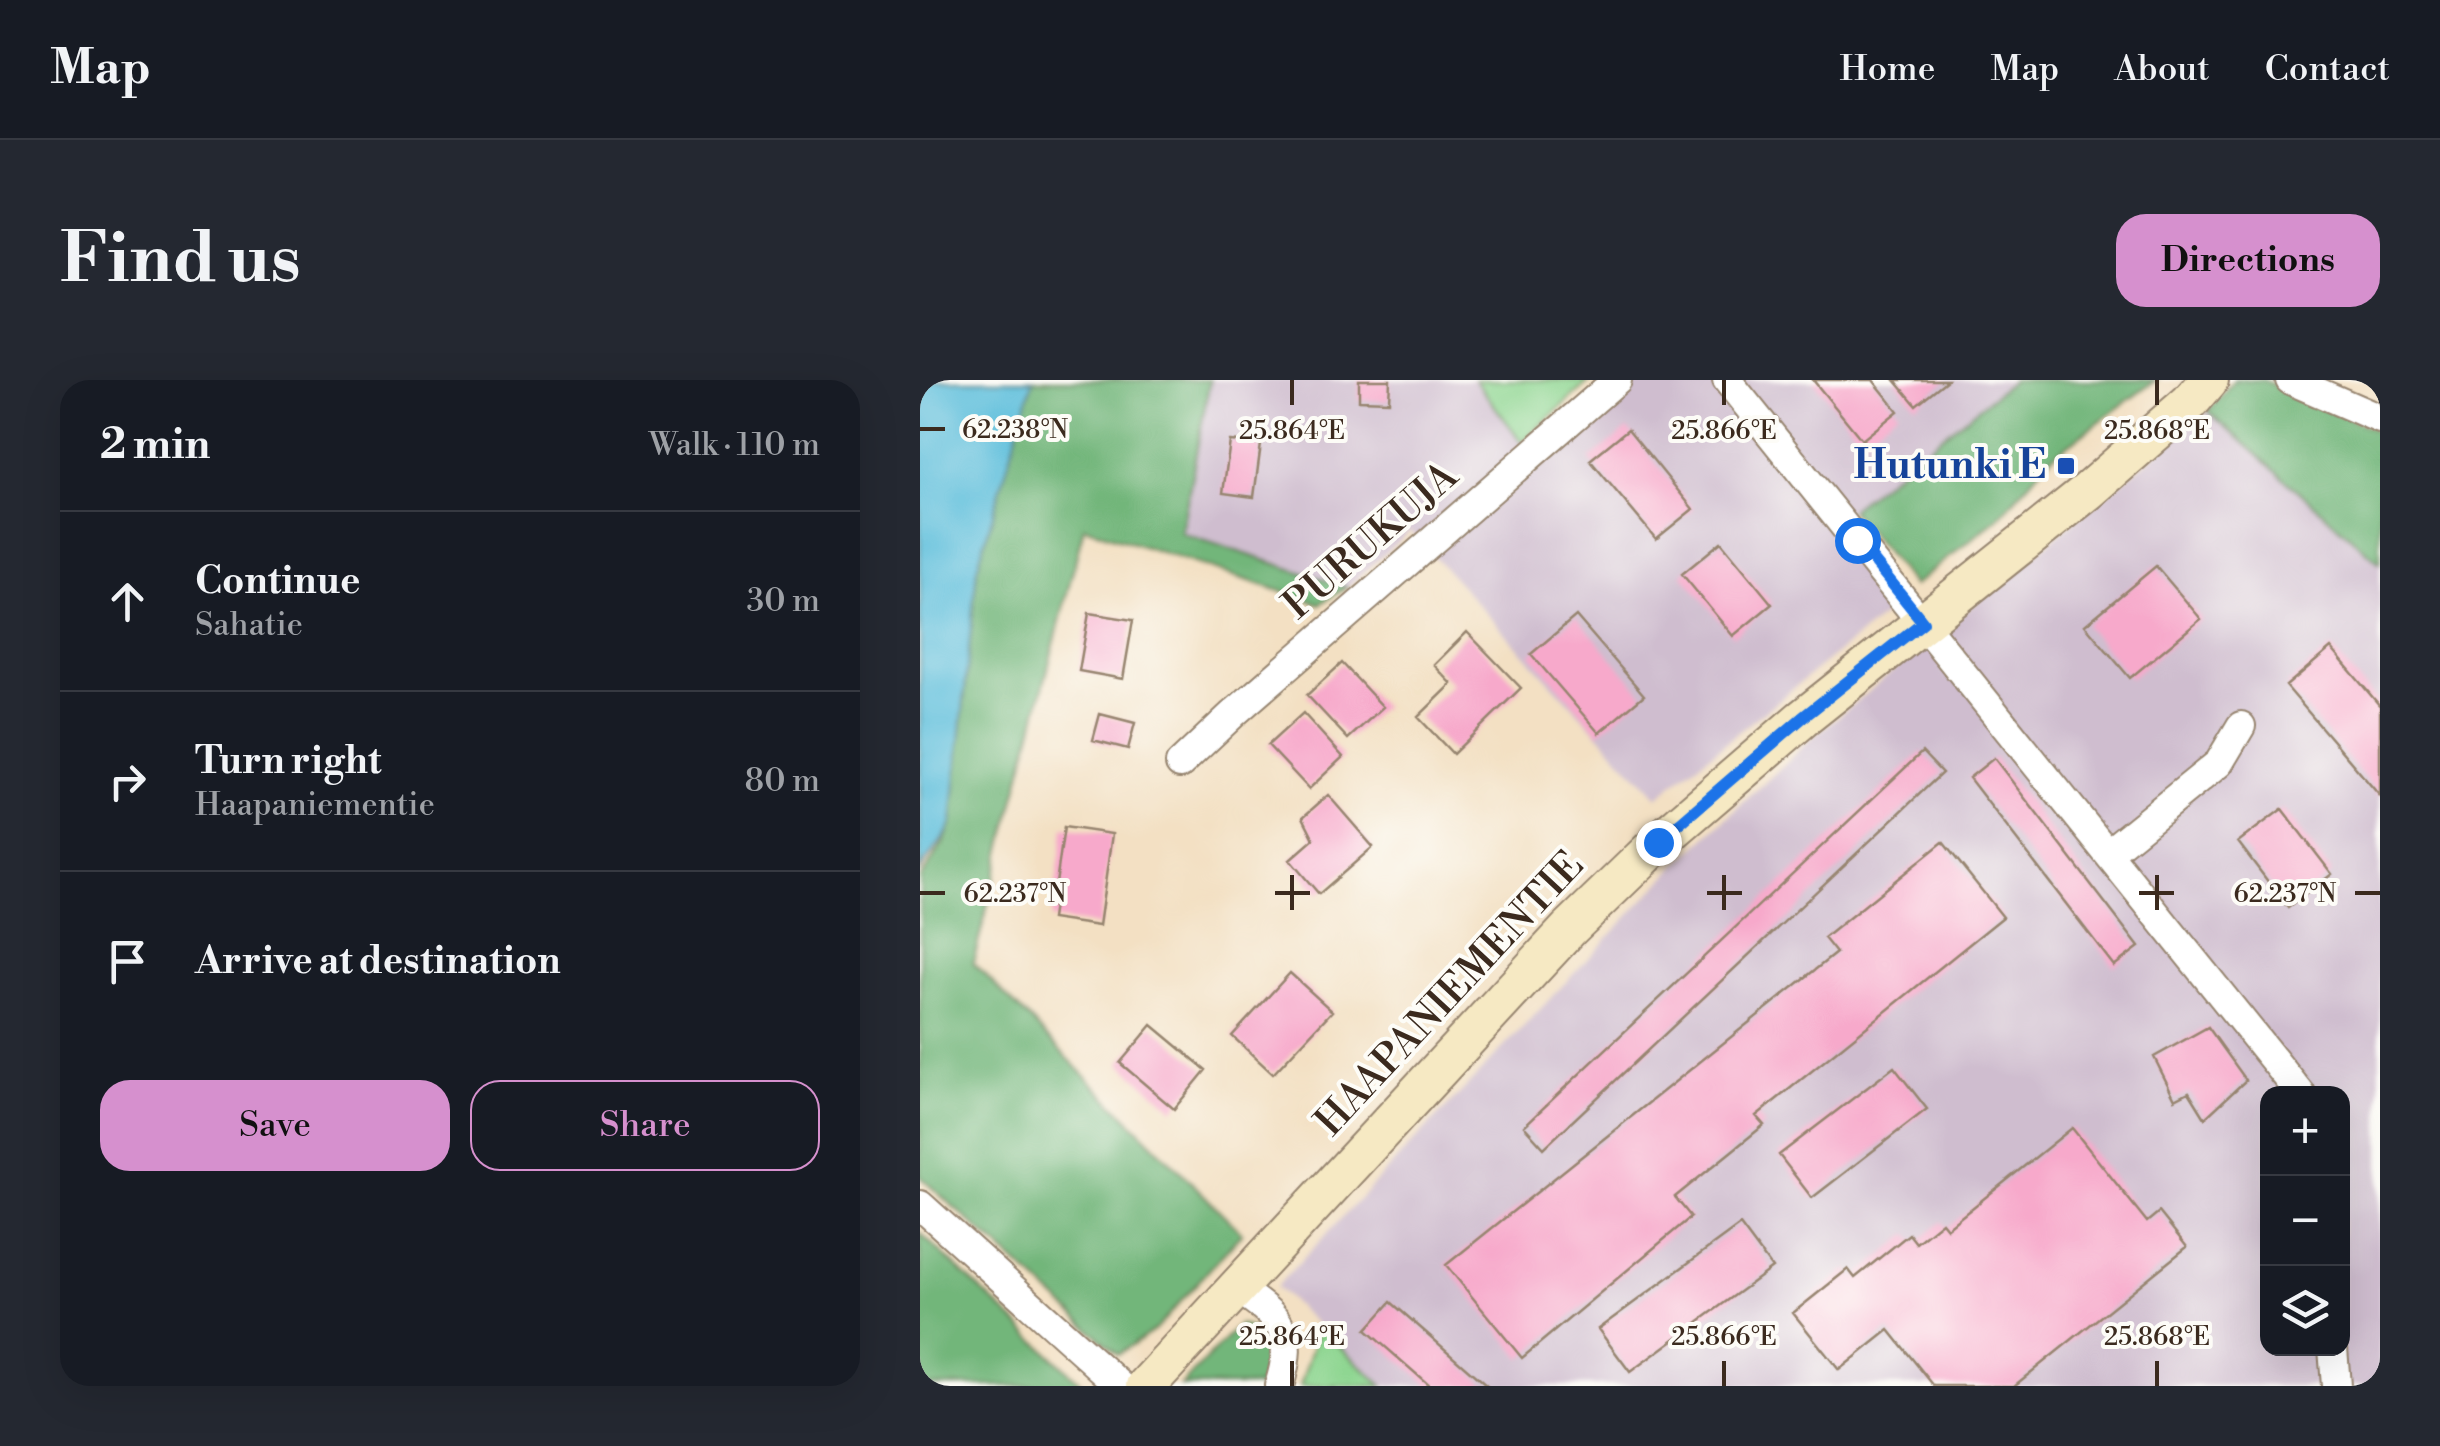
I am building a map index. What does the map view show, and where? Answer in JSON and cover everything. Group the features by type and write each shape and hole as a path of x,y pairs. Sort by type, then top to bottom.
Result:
{"street":[{"name":"PURUKUJA","path":"1180,764 1617,380"},
{"path":"1727,380 2295,1086"},
{"name":"HAAPANIEMENTIE","path":"1146,1386 1569,930 1658,842 1802,718 2088,491 2190,402 2209,380"},
{"path":"2296,382 2380,419"},
{"path":"2109,852 2218,763 2241,726"},
{"path":"920,1205 1121,1386"},
{"path":"1237,1288 1266,1308 1284,1331 1287,1358 1278,1386"},
{"path":"2334,1356 2336,1386"}],"shaded area":[{"path":"1210,380 1478,380 1533,456 1621,380 2013,380 1831,525 1896,606 1657,797 1410,531 1347,587 1180,533"},
{"path":"2208,411 2380,563 2380,1386 1383,1386 1276,1287 1680,862 1812,738"}],"green space":[{"path":"1031,380 1210,380 1181,533 1347,587 1320,604 1084,527 973,963 1242,1233 1155,1330 1118,1354 920,1177 920,879 952,823 977,568"},
{"path":"1475,380 1591,380 1522,442"},
{"path":"2013,380 2156,380 2051,457 1998,518 1913,586 1850,509"},
{"path":"2234,380 2263,380 2380,432 2380,563 2208,411"},
{"path":"920,1233 1082,1384 1082,1386 920,1386"},
{"path":"1239,1325 1266,1340 1268,1355 1259,1386 1181,1386"},
{"path":"1319,1327 1383,1386 1300,1386"}],"water":[{"path":"920,380 1033,380 977,568 952,823 920,871"}],"building":[{"path":"1359,380 1390,380 1389,401 1359,400"},
{"path":"1813,380 1873,380 1898,411 1862,440"},
{"path":"1895,380 1947,380 1916,405"},
{"path":"1628,429 1693,509 1656,539 1590,460"},
{"path":"1230,441 1261,444 1254,497 1223,493"},
{"path":"1721,542 1772,604 1733,636 1682,574"},
{"path":"2156,566 2201,619 2130,678 2085,625"},
{"path":"1089,613 1133,620 1123,679 1079,671"},
{"path":"1576,616 1644,695 1599,733 1531,654"},
{"path":"1467,632 1521,688 1453,754 1418,717 1452,684 1434,665"},
{"path":"2331,648 2380,706 2380,796 2286,686"},
{"path":"1342,663 1383,707 1348,739 1307,695"},
{"path":"1303,713 1343,757 1309,789 1268,745"},
{"path":"1100,714 1135,723 1128,749 1093,740"},
{"path":"1922,752 1942,773 1544,1148 1524,1126"},
{"path":"1994,758 2139,947 2114,966 1969,778"},
{"path":"1328,795 1373,847 1319,894 1290,860 1314,839 1303,817"},
{"path":"2282,809 2332,874 2288,908 2238,842"},
{"path":"1064,827 1112,834 1099,926 1051,919"},
{"path":"1943,842 2003,917 1756,1116 1764,1125 1675,1197 1691,1217 1522,1358 1446,1265 1836,953 1824,938"},
{"path":"1290,973 1332,1011 1273,1074 1232,1036"},
{"path":"1152,1025 1206,1070 1174,1109 1120,1063"},
{"path":"2208,1027 2246,1080 2205,1118 2189,1092 2175,1099 2154,1057"},
{"path":"1894,1067 1927,1109 1812,1198 1779,1155"},
{"path":"2072,1128 2147,1222 2159,1212 2187,1247 2014,1386 1934,1386 1889,1330 1839,1370 1793,1313 1848,1269 1855,1278 1909,1234 1916,1243 1942,1222 1947,1228"},
{"path":"1740,1225 1772,1268 1630,1372 1598,1329"},
{"path":"1391,1302 1487,1386 1430,1386 1366,1330"}],"place":[{"name":"Hutunki E","path":"2066,466"}],"route":[{"path":"1658,842 1802,718 1923,622 1857,540"}]}
